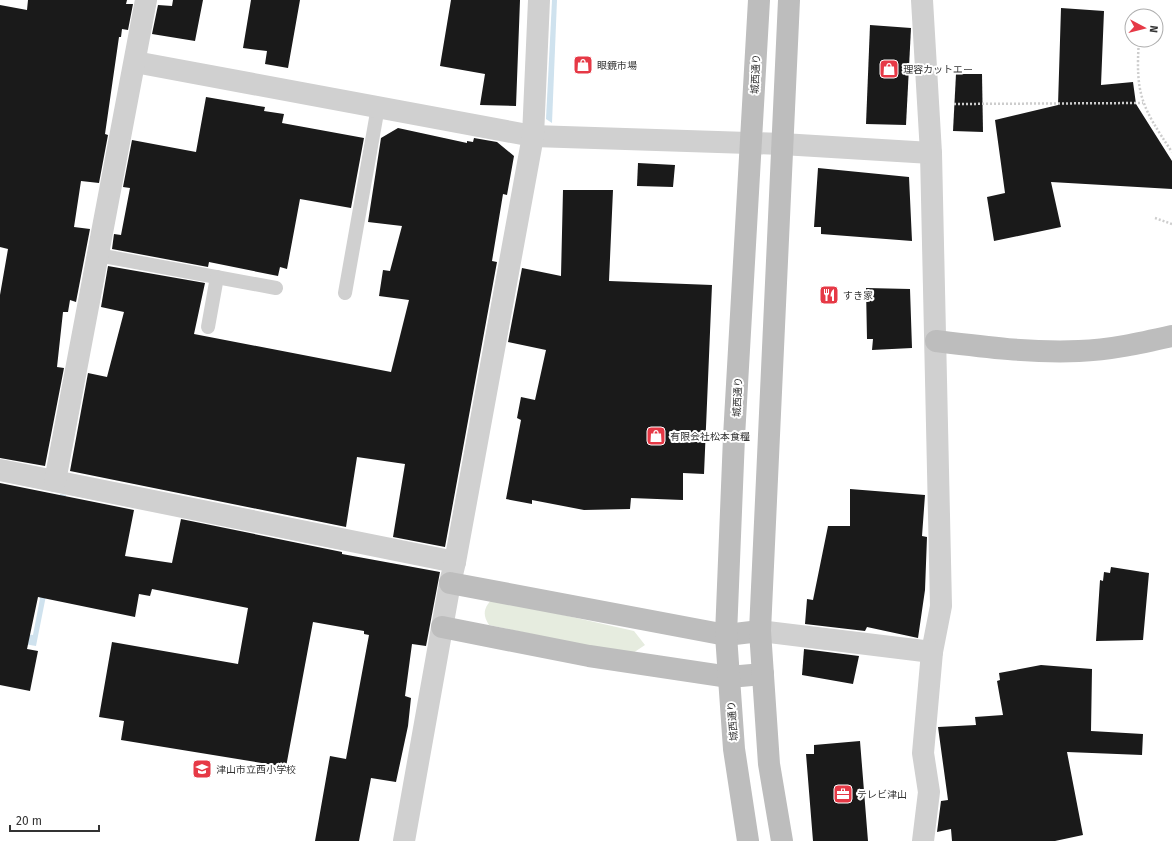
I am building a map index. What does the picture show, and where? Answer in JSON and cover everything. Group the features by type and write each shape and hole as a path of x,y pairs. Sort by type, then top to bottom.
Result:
{"street":[{"path":"55,481 146,0"},
{"path":"404,841 533,136 539,0"},
{"name":"城西通り","path":"748,841 734,749 726,635 734,437 752,144 759,0"},
{"path":"782,841 769,764 760,631 788,0"},
{"path":"922,0 931,153 941,606 932,652 923,753 929,792 923,841"},
{"path":"135,62 533,136 782,144 931,153"},
{"path":"936,342 1015,350 1079,351 1135,345 1172,336"},
{"path":"0,470 455,562"},
{"path":"450,583 726,635 760,631 932,652"},
{"path":"442,627 589,656 729,677 763,674"}],"lane":[{"path":"345,293 378,107"},
{"path":"98,255 276,288"},
{"path":"208,327 217,277"}],"path":[{"path":"1138,48 1137,70 1140,94 1150,119 1172,152"},
{"path":"927,104 1144,104"},
{"path":"1155,218 1172,224"}],"shaded area":[{"path":"492,599 634,631 645,645 630,655 489,625 485,618 485,611 487,605"}],"water":[{"path":"552,0 557,0 552,123 546,119"},
{"path":"60,494 66,495 36,646 0,640 0,630 33,635"}],"building":[{"path":"28,0 127,0 126,4 133,4 128,30 122,29 121,37 119,37 105,134 108,135 99,183 81,181 74,227 90,229 76,302 70,300 68,312 63,312 57,367 64,368 45,466 0,458 0,295 8,249 0,247 0,5 27,10"},
{"path":"173,0 203,0 195,41 152,34 158,5 172,6"},
{"path":"251,0 300,0 288,68 265,64 267,51 243,48"},
{"path":"451,0 520,0 516,106 480,105 485,74 440,66"},
{"path":"1061,8 1104,11 1101,85 1133,82 1136,104 1172,161 1172,189 1051,182 1061,227 994,241 987,197 1005,193 995,120 1058,105"},
{"path":"870,25 911,28 906,125 866,124"},
{"path":"956,74 982,74 983,132 953,131"},
{"path":"206,97 265,107 264,111 284,114 282,123 364,138 351,208 300,199 287,269 280,267 278,276 209,262 208,267 112,249 114,234 121,235 130,188 123,187 132,140 196,152"},
{"path":"398,128 467,143 467,141 473,142 474,138 497,142 514,156 507,195 503,194 492,261 497,262 445,547 393,537 405,464 357,457 346,527 70,471 88,373 107,377 124,312 101,307 108,266 205,283 194,334 391,372 409,300 379,296 383,270 390,271 402,226 368,222 381,138"},
{"path":"638,163 675,165 673,187 637,186"},
{"path":"818,168 909,177 912,241 821,234 821,227 814,227"},
{"path":"563,190 613,190 609,281 712,285 704,474 683,473 683,500 631,498 630,509 584,510 532,500 532,504 506,499 521,420 517,418 521,397 535,400 546,350 508,342 522,268 561,276"},
{"path":"866,288 910,289 912,348 872,350 873,339 867,339"},
{"path":"0,483 134,510 125,556 172,563 181,519 342,552 342,554 440,572 426,646 412,644 405,696 411,698 408,726 396,782 371,778 359,841 315,841 330,756 346,759 369,635 364,634 364,631 313,622 286,767 121,740 124,721 99,717 112,642 238,664 248,608 152,589 150,596 139,594 135,617 38,597 27,649 38,651 30,691 0,685"},
{"path":"850,489 925,495 922,536 927,537 925,590 918,638 867,627 865,631 805,624 807,599 813,600 828,526 850,526"},
{"path":"1111,567 1149,573 1143,640 1096,641 1100,580 1103,581 1104,572 1110,573"},
{"path":"804,649 859,656 853,684 802,675"},
{"path":"1041,665 1092,669 1091,731 1143,734 1142,755 1067,752 1083,835 1055,841 952,841 951,829 937,832 941,801 948,800 938,727 976,725 975,717 1003,715 997,681 1000,680 999,673"},
{"path":"860,741 868,841 813,841 806,754 814,754 814,745"}],"place":[{"name":"眼鏡市場","path":"583,65"},
{"name":"理容カットエー","path":"889,69"},
{"name":"すき家","path":"829,295"},
{"name":"有限会社松本食糧","path":"656,436"},
{"name":"津山市立西小学校","path":"202,769"},
{"name":"テレビ津山","path":"843,794"}]}
